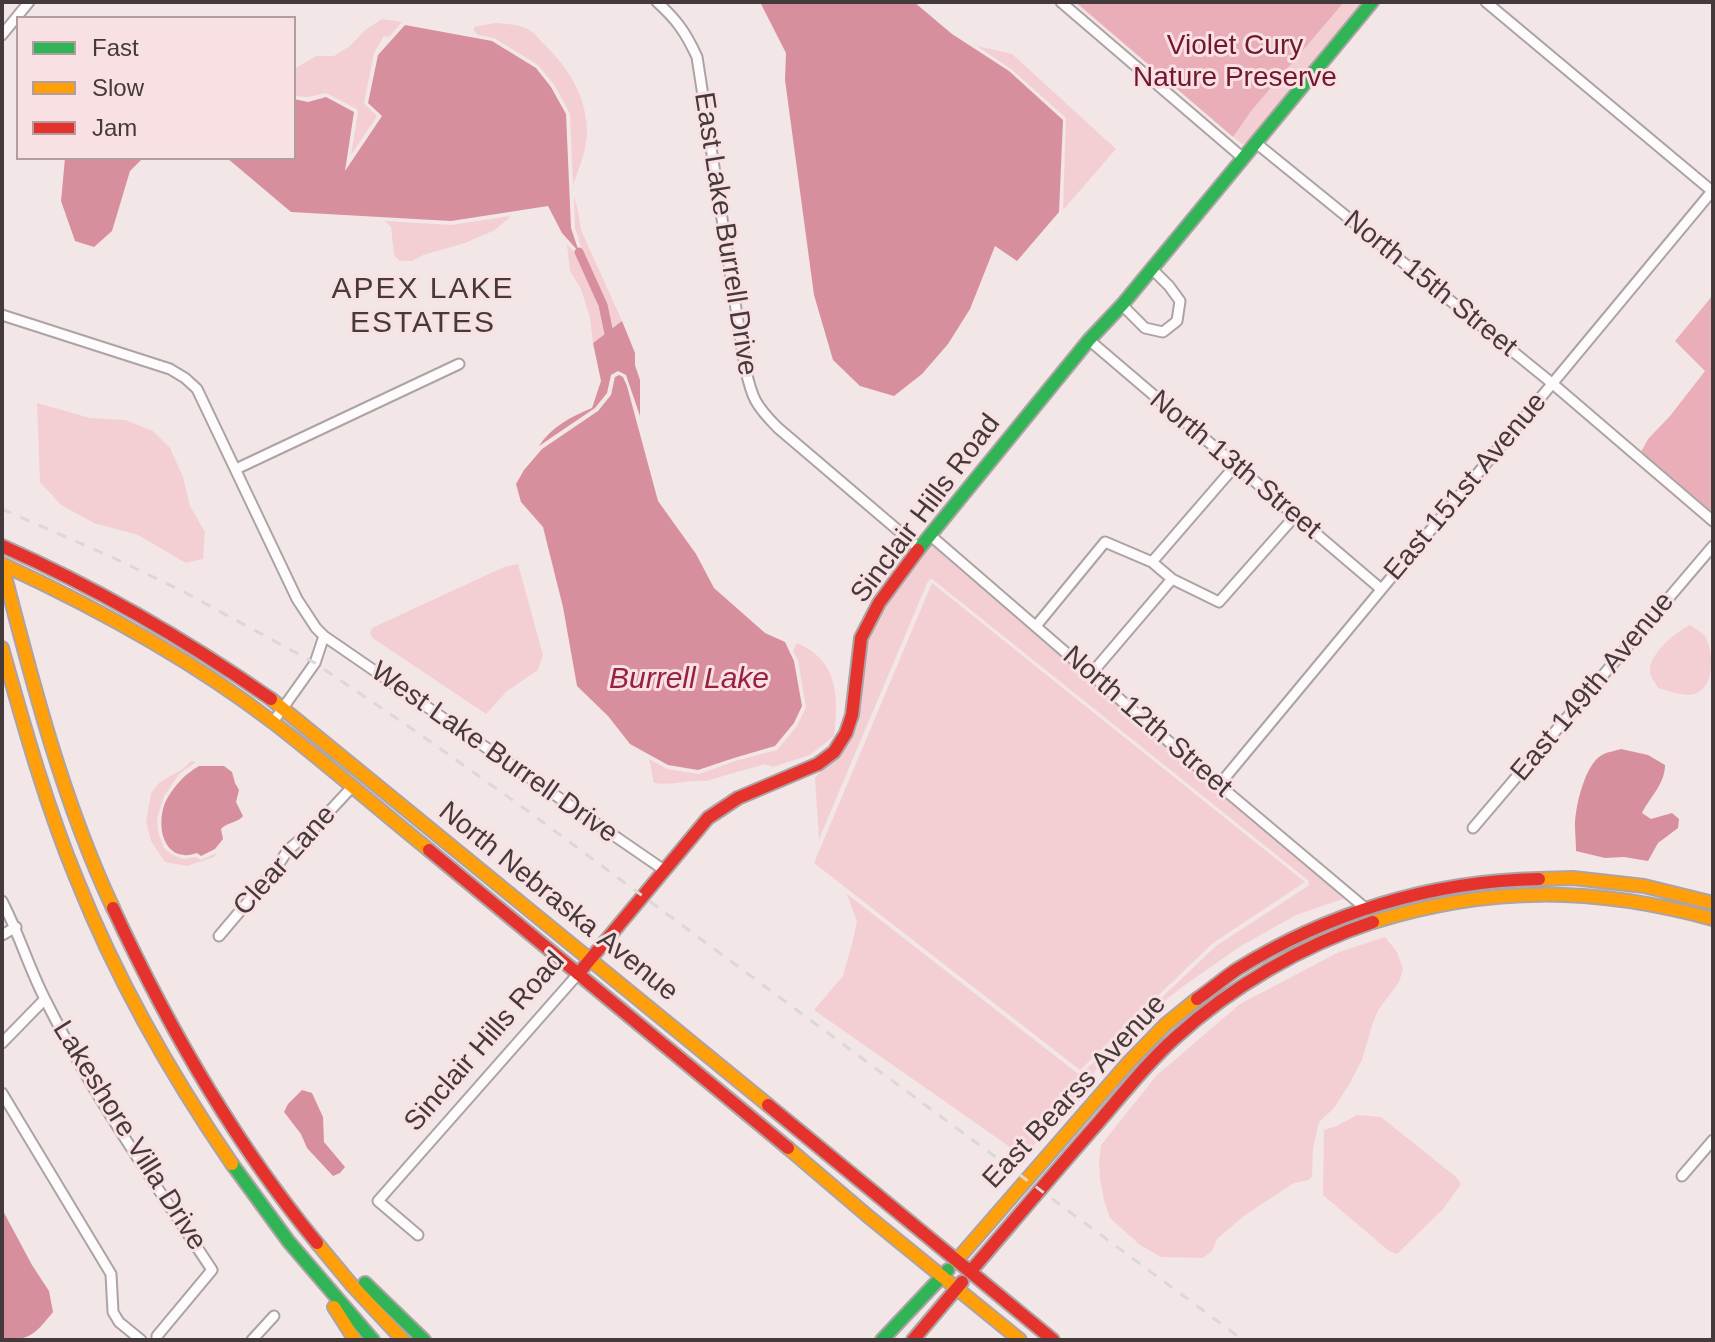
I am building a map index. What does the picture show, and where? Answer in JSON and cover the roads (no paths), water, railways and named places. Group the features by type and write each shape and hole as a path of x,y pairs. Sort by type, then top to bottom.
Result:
{"main road":[{"name":"Sinclair Hills Road","path":"578,974 708,818 738,798 809,768 834,752 846,733 852,715 861,638 899,574 1089,340 1122,305 1372,2"},
{"name":"North Nebraska Avenue","path":"2,546 140,614 284,708 1053,1340"},
{"name":"North Nebraska Avenue","path":"2,565 79,600 132,629 206,674 273,722 1020,1340"},
{"path":"2,565 43,717 70,801 97,871 154,997 205,1085 252,1157 314,1240 403,1340"},
{"path":"2,648 51,814 90,911 159,1051 218,1146 263,1209 312,1272 373,1340"},
{"path":"352,787 367,789 416,828 424,830 429,827"},
{"path":"433,854 451,858 492,890 515,898"},
{"name":"East Bearss Avenue","path":"882,1340 942,1277 1140,1049 1221,980 1270,949 1364,907 1463,884 1555,878 1616,881 1713,903"},
{"name":"East Bearss Avenue","path":"913,1340 1157,1056 1243,985 1297,954 1377,920 1434,905 1498,896 1545,893 1598,896 1653,904 1713,919"},
{"path":"714,1085 729,1088 770,1123 782,1125 787,1122"},
{"path":"314,1240 346,1265 424,1340"},
{"path":"312,1272 355,1340"}],"street":[{"name":"East Lake Burrell Drive","path":"657,2 687,34 697,57 751,393 762,412 778,428 920,549"},
{"path":"1061,2 1243,158"},
{"path":"1486,2 1712,191"},
{"path":"2,35 16,18"},
{"name":"North 15th Street","path":"1256,143 1553,384 1713,521"},
{"name":"East 151st Avenue","path":"1219,785 1712,191"},
{"path":"1122,305 1145,328 1163,332 1177,321 1180,301 1152,269"},
{"name":"West Lake Burrell Drive","path":"2,315 170,369 185,378 203,400 297,599 316,628 664,870"},
{"name":"North 13th Street","path":"1089,340 1381,589"},
{"path":"236,469 459,364"},
{"path":"1152,562 1235,466"},
{"path":"1036,626 1105,542 1152,562 1172,579 1219,602 1295,516"},
{"name":"North 12th Street","path":"931,536 1364,907"},
{"name":"East 149th Avenue","path":"1473,828 1713,546"},
{"path":"1091,674 1172,579"},
{"path":"273,722 315,663 324,636"},
{"name":"Clear Lane","path":"219,936 288,850 314,828 352,787"},
{"name":"Lakeshore Villa Drive","path":"2,901 45,999 103,1107 212,1270 157,1336 157,1340"},
{"path":"2,935 16,927"},
{"name":"Sinclair Hills Road","path":"418,1235 378,1201 578,974"},
{"path":"2,1043 45,999"},
{"path":"2,1093 111,1274 113,1312 119,1322 141,1340"},
{"path":"1682,1176 1713,1140"},
{"path":"252,1340 274,1316"}],"water":[{"path":"760,2 914,2 952,34 1009,71 1063,120 1059,212 1017,261 995,246 970,309 948,344 922,374 894,396 860,386 833,360 814,295 785,80 786,53"},
{"path":"405,25 492,41 536,68 566,114 571,228 579,252 562,233 548,206 451,221 291,212 229,160 296,160 296,99 308,102 326,97 354,112 345,171 382,116 368,103 378,55"},
{"path":"65,160 141,160 130,171 112,231 94,247 75,241 61,201"},
{"path":"622,321 635,353 640,380 640,416 626,375 618,371 611,375 607,393 595,408 539,446 562,423 592,408 601,381 593,343"},
{"name":"Burrell Lake","path":"619,375 627,386 658,501 696,554 714,588 765,633 785,642 794,661 802,706 794,723 775,746 698,770 668,765 630,744 608,716 577,686 563,607 543,527 521,502 516,484 542,449 598,411 611,395 615,377"},
{"path":"1621,749 1648,755 1665,765 1660,784 1642,813 1651,819 1672,813 1679,819 1678,828 1658,843 1648,861 1605,858 1576,851 1575,817 1586,776 1602,755"},
{"path":"199,766 224,766 232,772 239,790 236,802 243,816 221,829 223,839 215,849 201,856 197,853 175,853 162,832 164,804 185,776"},
{"path":"302,1090 312,1093 323,1117 324,1142 345,1167 333,1176 307,1148 301,1134 284,1112"},
{"path":"2,1209 49,1291 53,1312 32,1334 12,1340 2,1340"}],"waterway":[{"path":"579,252 603,305 611,343"}],"railway":[{"path":"2,509 182,591 315,663 525,809 1243,1340"}],"district":[{"name":"APEX LAKE ESTATES","path":"423,307"}],"park label":[{"name":"Violet Cury Nature Preserve","path":"1235,62"}]}
